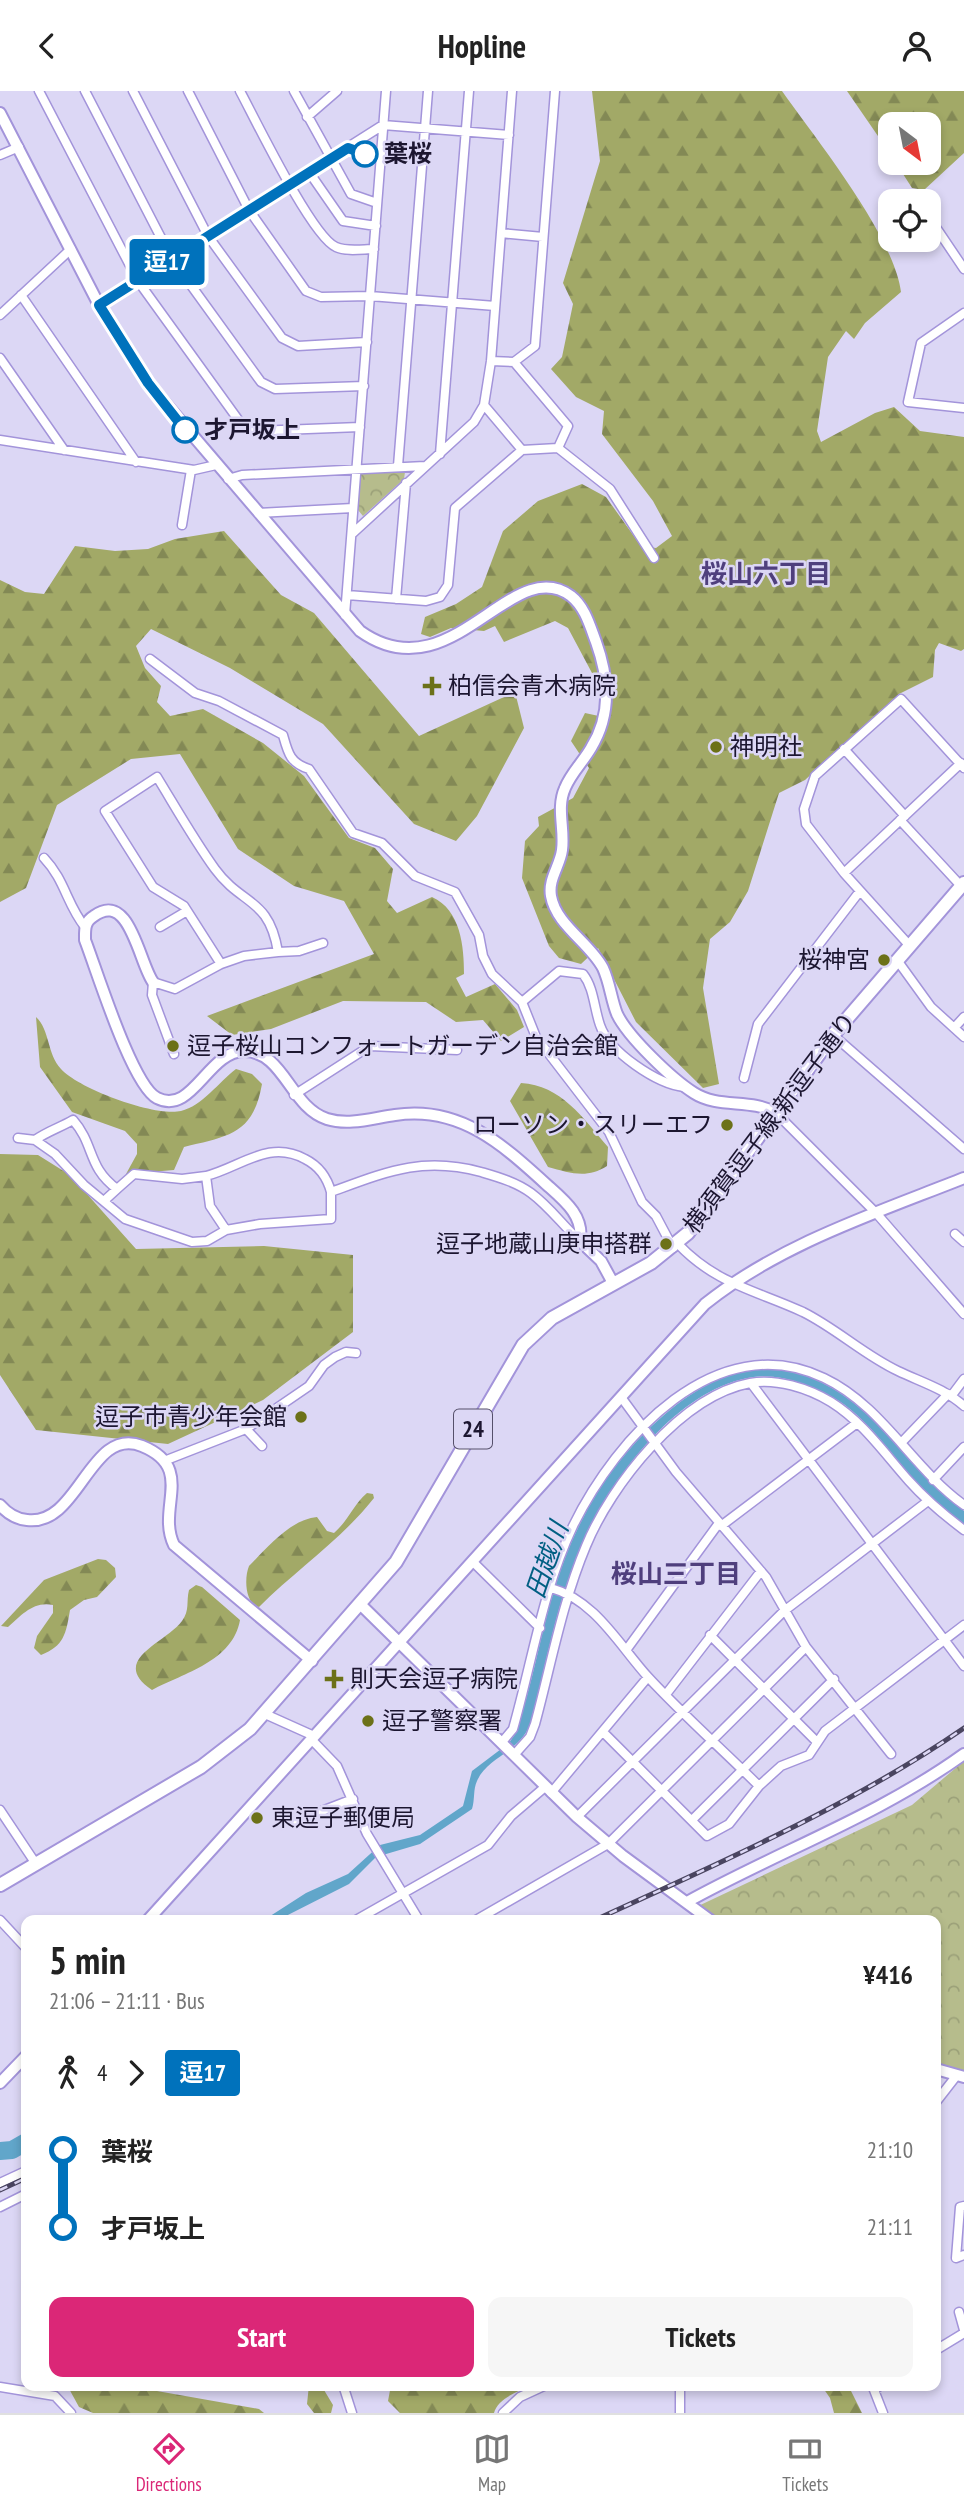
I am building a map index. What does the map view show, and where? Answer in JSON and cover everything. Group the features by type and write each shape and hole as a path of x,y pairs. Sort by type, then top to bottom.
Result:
{"main road":[{"name":"横須賀逗子線;新逗子通り","path":"0,1885 201,1767 239,1739 265,1714 361,1605 405,1549 523,1345 551,1318 675,1246 700,1219 833,1035 963,884"}],"street":[{"path":"38,91 138,281 248,429 360,427"},
{"path":"85,91 172,259 267,387 364,386"},
{"path":"188,91 249,210 306,291 321,297 370,296 495,306"},
{"path":"240,91 289,185 336,247 374,249"},
{"path":"294,91 329,160 351,194 377,202"},
{"path":"307,117 337,91"},
{"path":"345,615 386,91"},
{"path":"398,466 428,91"},
{"path":"440,454 469,91"},
{"path":"352,533 462,435 484,405 491,361 512,91"},
{"path":"491,361 513,362 535,346 555,91"},
{"path":"134,92 208,236 289,344 367,342"},
{"path":"0,113 99,305 148,383 345,615 372,639 402,650 439,644 531,590 559,590 582,608 605,666 607,702 596,738 564,789 560,804 562,853 551,882 550,894 559,915 603,969 613,1004 626,1028 687,1088 709,1100 764,1107 776,1113 877,1214 964,1314"},
{"path":"99,305 383,125 509,135"},
{"path":"0,155 19,147"},
{"path":"309,172 343,221 376,226"},
{"path":"501,233 543,237"},
{"path":"941,235 964,269"},
{"path":"0,315 71,249"},
{"path":"21,295 136,462"},
{"path":"964,313 921,343 908,402 964,408"},
{"path":"0,358 64,450"},
{"path":"513,362 568,426 558,448"},
{"path":"484,405 522,450"},
{"path":"0,440 191,470 216,465"},
{"path":"347,595 434,600 445,591 455,508 522,450 558,448 610,489 654,558"},
{"path":"228,479 242,475 425,466"},
{"path":"182,525 191,470"},
{"path":"396,599 406,483"},
{"path":"258,513 353,508"},
{"path":"150,659 195,693 219,701 283,735 289,756 296,765 309,769 353,834 382,843 415,876 455,892 479,935 483,956 492,974 522,1002 536,1037 610,1132 642,1202 656,1216 675,1246 706,1271 731,1284 803,1312 896,1370 950,1394 964,1406"},
{"path":"844,873 962,765 901,699 815,776 804,809 806,824 844,873 909,945"},
{"path":"844,749 963,884"},
{"path":"221,964 187,911 178,901 153,887 105,811 157,778 214,868 263,912 275,937 278,952"},
{"path":"44,858 62,880 76,916 85,927 85,940 135,1069 153,1095 169,1101 178,1100 199,1083 222,1057 242,1051 253,1052 271,1061 294,1095 313,1113 344,1122 419,1113 471,1125 506,1147 566,1203 581,1225 580,1241"},
{"path":"744,1078 758,1024 860,891"},
{"path":"85,927 102,911 118,913 125,918 153,982 152,995 174,1054"},
{"path":"160,927 187,911"},
{"path":"153,982 175,989 221,964 244,956 299,951 323,943"},
{"path":"897,960 931,1007 964,1037"},
{"path":"522,1002 559,971 583,974 588,981 601,1029 611,1043 652,1077 671,1086 687,1088"},
{"path":"954,1028 964,1017"},
{"path":"833,1035 964,1149"},
{"path":"294,1095 370,1046 457,1050"},
{"path":"36,1140 49,1129 57,1129 73,1120 86,1138 101,1177 117,1189"},
{"path":"18,1138 36,1140 66,1164 84,1185 105,1200 125,1220 192,1242 207,1241 226,1230 331,1219 331,1192 328,1182 314,1165 295,1153 277,1149 206,1176 182,1179 134,1174 105,1200"},
{"path":"331,1192 394,1169 417,1164 454,1164 499,1177 531,1193 601,1261 613,1283"},
{"path":"206,1176 210,1206 226,1230"},
{"path":"153,1915 692,1316 731,1284 786,1252 964,1178"},
{"path":"955,1234 964,1242"},
{"path":"164,1461 247,1429 309,1387 324,1365 335,1357 346,1352 356,1353"},
{"path":"502,1743 513,1729 540,1628 572,1527 592,1491 606,1469 644,1428 692,1387 717,1374 753,1365 771,1365 811,1372 838,1386 872,1412 933,1480 964,1505"},
{"path":"901,1443 964,1379"},
{"path":"751,1383 964,1666"},
{"path":"513,1754 530,1737 535,1724 568,1593 587,1543 604,1510 619,1484 655,1442 705,1403 751,1383 785,1384 829,1401 857,1423 928,1501 964,1530"},
{"path":"621,1397 720,1525 761,1571 806,1647 834,1679 891,1755"},
{"path":"627,1649 720,1525 857,1423"},
{"path":"247,1429 262,1446"},
{"path":"0,1505 16,1518 25,1520 48,1516 65,1504 98,1459 123,1445 137,1444 159,1455 172,1476 173,1490 168,1526 174,1545 312,1661"},
{"path":"933,1480 964,1447"},
{"path":"576,1817 784,1611 928,1501"},
{"path":"472,1561 540,1628"},
{"path":"667,1693 761,1571"},
{"path":"552,1589 568,1593 627,1649 648,1677 759,1786"},
{"path":"361,1605 400,1640 576,1817 608,1845 703,1915"},
{"path":"603,1732 707,1836 729,1824 759,1786 781,1766 809,1755 825,1731 964,1625"},
{"path":"710,1636 817,1742"},
{"path":"484,1915 608,1845 806,1647"},
{"path":"365,1915 488,1845 511,1816 548,1790 603,1732 648,1677"},
{"path":"692,1820 834,1679"},
{"path":"265,1714 312,1738 337,1766 373,1845 383,1857 416,1915"},
{"path":"690,1905 863,1816 964,1754"},
{"path":"296,1821 352,1799"},
{"path":"0,1810 36,1864"},
{"path":"690,1905 691,1915"},
{"path":"0,1920 21,1943"},
{"path":"0,2083 21,2061"},
{"path":"941,2070 960,2076 941,2097"},
{"path":"0,2183 21,2173"},
{"path":"0,2207 21,2196"},
{"path":"964,2206 960,2207 956,2257 964,2255"},
{"path":"941,2347 964,2331 959,2312"},
{"path":"2,2388 21,2391"},
{"path":"22,2391 55,2396 71,2413"},
{"path":"345,2391 352,2413"},
{"path":"503,2413 520,2397 533,2391"},
{"path":"680,2391 680,2413"},
{"path":"874,2391 883,2413"}],"green space":[{"path":"592,91 782,91 869,216 878,233 878,252 888,252 901,292 865,323 854,339 846,331 828,357 817,431 821,442 875,413 894,407 920,431 964,437 964,649 961,651 939,643 935,650 933,677 899,694 805,780 779,793 748,891 730,922 710,939 703,988 719,1084 703,1088 636,1022 598,948 581,964 559,958 549,946 522,878 525,841 539,826 538,817 573,798 589,768 571,741 585,713 608,718 613,676 592,673 568,628 555,621 504,642 495,626 484,631 451,628 430,637 421,634 425,617 456,604 482,587 503,531 538,501 582,484 606,497 641,546 656,548 672,536 653,501 602,434 604,411 576,397 551,369 562,357 573,304 563,283 600,161"},
{"path":"847,91 964,91 964,153 942,173 942,112 878,112 878,136"},
{"path":"904,175 940,175 925,189 912,188"},
{"path":"366,471 405,472 404,479 363,516 358,510 360,475"},
{"path":"224,531 281,595 314,613 419,736 515,692 524,728 477,816 456,841 414,824 323,724 230,668 151,629 136,646 145,668 161,686 157,702 170,716 203,709 263,743 304,776 349,838 375,848 393,869 387,901 397,913 432,897 442,903 455,920 462,941 464,974 456,978 466,997 495,984 517,1010 524,1027 501,1041 483,1020 456,1022 426,1002 343,1001 271,1029 232,1035 207,1016 374,954 344,901 294,886 238,849 180,754 131,759 57,805 26,888 0,902 0,580 25,592 44,594 75,546 115,551 148,549 175,539"},
{"path":"36,1017 44,1028 53,1056 61,1069 84,1085 118,1100 154,1110 181,1111 203,1099 236,1069 252,1074 262,1084 258,1101 252,1114 236,1131 184,1147 174,1170 126,1174 137,1154 137,1144 125,1131 72,1112 40,1067"},
{"path":"521,1083 548,1090 570,1105 608,1147 607,1166 585,1174 548,1167 510,1101"},
{"path":"0,1154 38,1155 70,1175 136,1249 264,1246 353,1255 353,1332 263,1400 168,1444 36,1430 0,1375"},
{"path":"367,1493 373,1494 374,1498 333,1541 259,1607 254,1605 248,1596 247,1571 280,1535 298,1523 317,1517 327,1531 334,1533"},
{"path":"98,1559 106,1560 115,1568 116,1577 97,1597 84,1600 70,1610 63,1638 55,1648 41,1655 34,1648 37,1636 53,1613 53,1605 34,1607 8,1627 1,1626 44,1580"},
{"path":"196,1585 202,1587 240,1620 236,1634 218,1656 152,1690 140,1679 136,1670 138,1661 182,1621 187,1610 189,1590"},
{"path":"964,1761 964,2077 941,2067 941,1915 703,1915 694,1908 912,1805"},
{"path":"70,2391 157,2391 259,2409 264,2413 93,2413 79,2407"},
{"path":"308,2391 325,2391 333,2405 331,2413 314,2413 307,2404"},
{"path":"390,2391 519,2391 504,2399 494,2413 400,2413 388,2401"},
{"path":"825,2391 851,2391 862,2413 834,2413"}],"water":[{"path":"774,1368 806,1376 857,1405 964,1511 964,1524 919,1486 861,1419 839,1401 820,1391 798,1382 764,1376 724,1385 696,1400 646,1445 624,1472 589,1529 562,1597 530,1725 518,1742 482,1773 476,1784 472,1809 420,1844 376,1857 349,1884 288,1915 272,1915 306,1893 348,1874 380,1845 420,1835 463,1806 472,1771 509,1743 515,1734 564,1560 585,1514 612,1471 645,1432 689,1396 714,1381 758,1369"}],"waterway":[{"name":"田越川","path":"0,2151 12,2150 21,2145"}],"railway":[{"path":"606,1915 737,1855 830,1808 920,1757 964,1728"},
{"path":"0,2190 21,2180"}],"bus line":[{"name":"逗17","path":"185,430 127,353 99,305 348,148 365,154"}],"place":[{"name":"葉桜","path":"365,154"},
{"name":"才戸坂上","path":"185,430"},
{"name":"柏信会青木病院","path":"432,686"},
{"name":"神明社","path":"716,747"},
{"name":"桜神宮","path":"884,960"},
{"name":"逗子桜山コンフォートガーデン自治会館","path":"173,1046"},
{"name":"ローソン・スリーエフ","path":"727,1125"},
{"name":"逗子地蔵山庚申搭群","path":"666,1244"},
{"name":"逗子市青少年会館","path":"301,1417"},
{"name":"則天会逗子病院","path":"334,1679"},
{"name":"逗子警察署","path":"368,1721"},
{"name":"東逗子郵便局","path":"257,1818"}],"district":[{"name":"桜山六丁目","path":"766,574"},
{"name":"桜山三丁目","path":"676,1574"}]}
